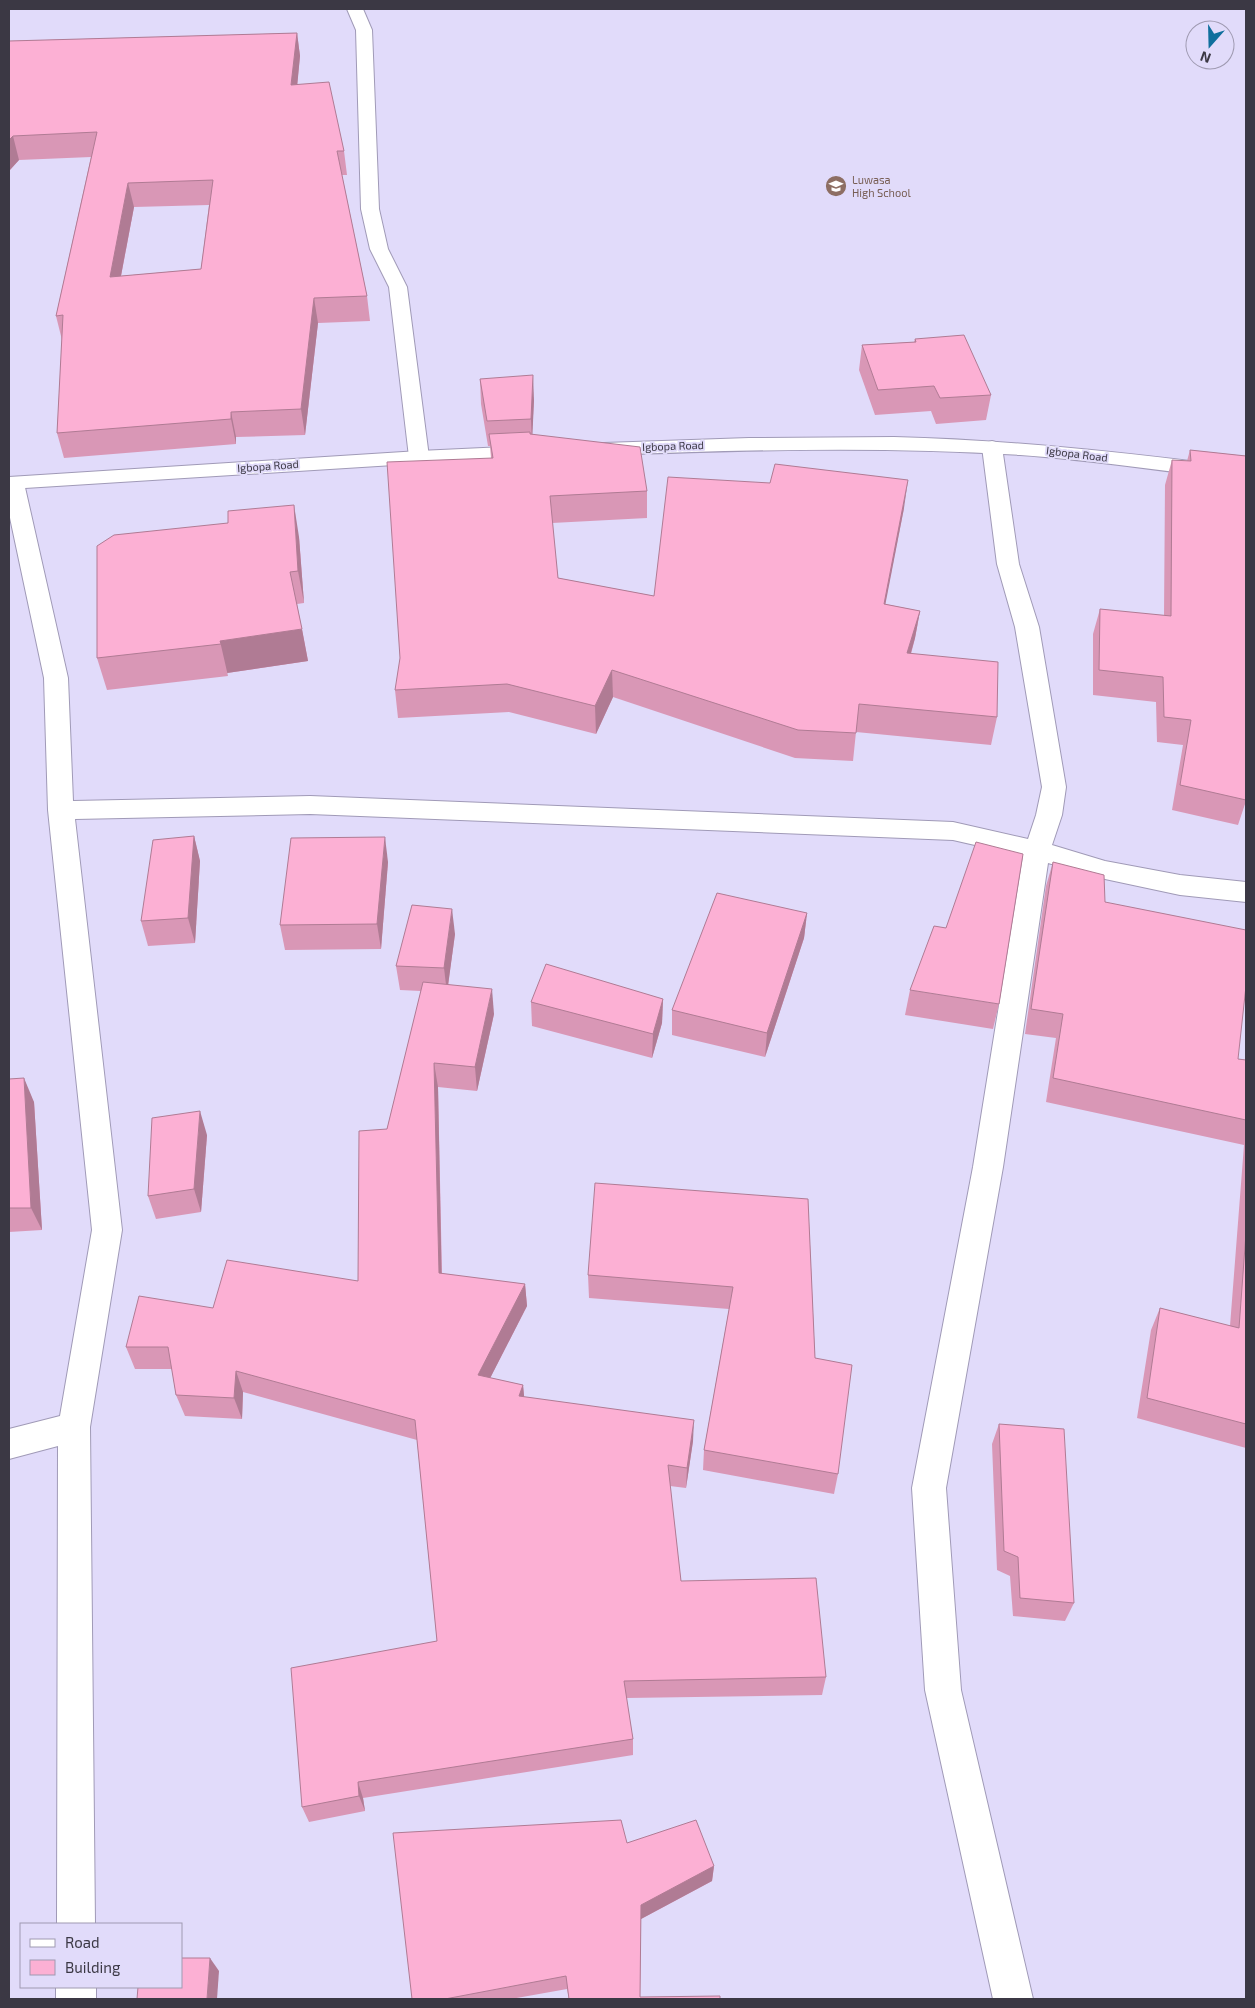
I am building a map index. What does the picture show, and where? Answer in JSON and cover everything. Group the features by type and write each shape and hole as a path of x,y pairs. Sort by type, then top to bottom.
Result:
{"street":[{"path":"355,9 364,30 370,209 379,249 398,287 418,457"},
{"name":"Igbopa Road","path":"587,450 715,445 936,444 1037,450 1246,474"},
{"path":"992,447 1008,564 1027,627 1054,787 1049,815 1037,850 988,1166 929,1488 942,1690 1013,1999"},
{"name":"Igbopa Road","path":"11,483 418,457 547,452"},
{"path":"11,483 56,678 62,810 87,1059 107,1230 74,1427 76,1923"},
{"path":"62,810 310,805 954,831 1037,850 1105,870 1143,878 1180,885 1246,892"},
{"path":"9,1444 74,1427"}],"building":[{"path":"297,33 291,85 329,82 344,151 337,151 367,296 314,298 301,409 231,412 231,419 57,433 63,315 56,316 97,132 13,136 9,140 9,41","holes":["213,180 201,269 110,277 128,183"]},
{"path":"964,335 991,395 940,398 934,386 878,390 862,345 916,342 915,339"},
{"path":"533,375 531,419 487,421 480,379"},
{"path":"530,432 530,434 640,447 647,491 550,496 558,578 654,596 668,477 770,483 775,464 908,480 884,604 920,611 907,653 998,662 997,717 859,704 856,733 798,730 612,670 595,706 507,684 395,690 400,658 387,462 493,458 489,434"},
{"path":"1190,450 1246,456 1246,800 1180,785 1191,720 1164,717 1163,677 1099,670 1100,609 1171,616 1172,460 1191,461"},
{"path":"294,505 298,571 290,572 302,629 220,641 221,644 97,658 97,546 114,535 228,523 228,511"},
{"path":"194,836 188,918 141,921 153,840"},
{"path":"385,837 377,924 280,925 291,838"},
{"path":"976,842 1023,854 999,1004 910,990 934,926 946,928"},
{"path":"1053,862 1104,875 1105,902 1246,930 1246,986 1238,1059 1246,1060 1246,1120 1053,1078 1063,1014 1031,1009"},
{"path":"717,893 807,913 767,1033 672,1010"},
{"path":"412,905 452,909 444,968 396,966"},
{"path":"546,964 663,999 653,1034 531,1002"},
{"path":"423,982 492,989 475,1067 434,1063 439,1273 525,1284 478,1375 523,1385 519,1396 694,1420 687,1468 668,1465 681,1581 816,1578 826,1677 624,1681 633,1739 358,1782 359,1796 302,1807 291,1668 437,1641 415,1420 236,1371 234,1398 176,1395 168,1347 126,1347 139,1296 213,1308 227,1260 358,1281 359,1131 387,1129"},
{"path":"24,1078 31,1208 9,1208 9,1079"},
{"path":"200,1111 194,1189 148,1196 152,1118"},
{"path":"595,1183 808,1199 815,1358 852,1365 838,1474 704,1450 733,1287 588,1275"},
{"path":"1246,1233 1246,1424 1147,1398 1160,1308 1239,1328"},
{"path":"999,1424 1064,1429 1074,1603 1020,1598 1018,1557 1004,1551"},
{"path":"621,1820 627,1843 696,1820 714,1866 641,1905 640,1997 720,1996 720,1999 569,1999 566,1976 445,1999 412,1999 393,1833"},
{"path":"182,1958 210,1958 207,1999 137,1999 138,1988 182,1988"}],"place":[{"name":"Luwasa High School","path":"836,186"}]}
